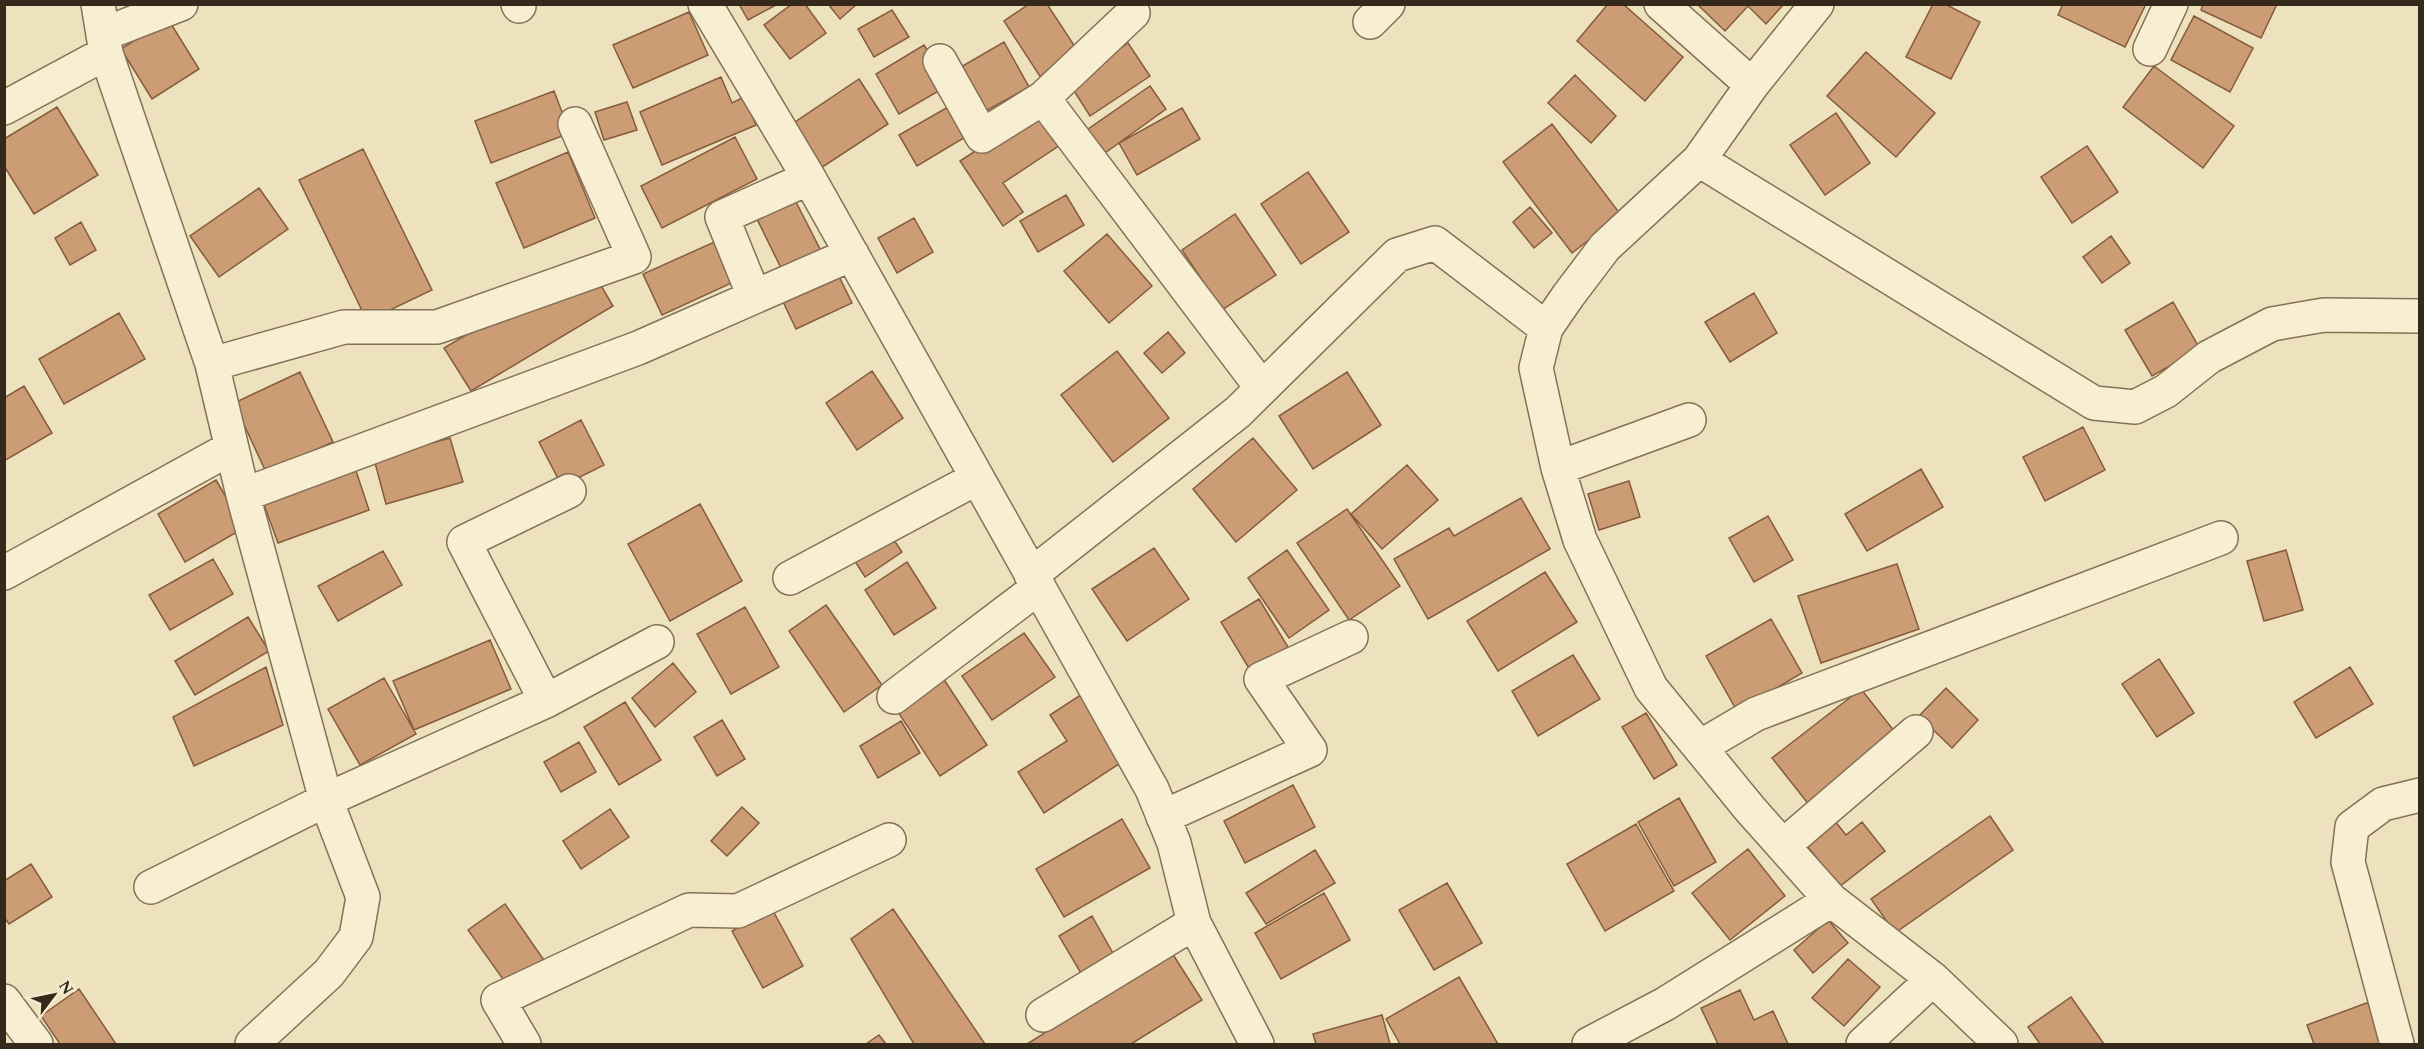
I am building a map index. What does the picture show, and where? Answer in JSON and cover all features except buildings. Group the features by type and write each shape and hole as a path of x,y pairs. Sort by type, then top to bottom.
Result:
{"street":[{"path":"4,108 102,30 182,4"},
{"path":"705,4 809,178 1152,789 1174,843 1194,923 1257,1044"},
{"path":"1661,4 1752,85"},
{"path":"1817,4 1752,85 1699,160 1605,247 1546,328 1536,368 1558,468 1580,540 1652,688 1750,808 1832,900 1932,979 2001,1044"},
{"path":"2150,49 2171,4"},
{"path":"940,61 982,136 1043,98 1133,13"},
{"path":"102,30 212,364 243,495 326,800 363,897 356,937 329,973 252,1044"},
{"path":"1043,98 1262,388"},
{"path":"212,364 344,327 436,327 634,257 575,124"},
{"path":"1699,160 2094,403 2135,407 2166,391 2209,357 2272,324 2324,315 2420,316"},
{"path":"754,296 722,218 809,178"},
{"path":"894,697 1238,412 1397,255 1435,243 1546,328"},
{"path":"243,495 638,348 852,254"},
{"path":"1558,468 1689,420"},
{"path":"4,573 231,448"},
{"path":"790,578 977,478"},
{"path":"546,701 464,542 568,491"},
{"path":"1700,747 1756,714 2221,538"},
{"path":"1163,817 1310,750 1261,679 1351,637"},
{"path":"151,887 326,800 546,701 657,642"},
{"path":"1784,845 1916,732"},
{"path":"2397,1044 2348,862 2352,827 2382,804 2420,795"},
{"path":"524,1044 498,1000 689,910 738,911 889,840"},
{"path":"1589,1044 1665,1004 1832,900"},
{"path":"1043,1014 1194,923"},
{"path":"1863,1044 1932,979"},
{"path":"4,1001 36,1044"}]}
